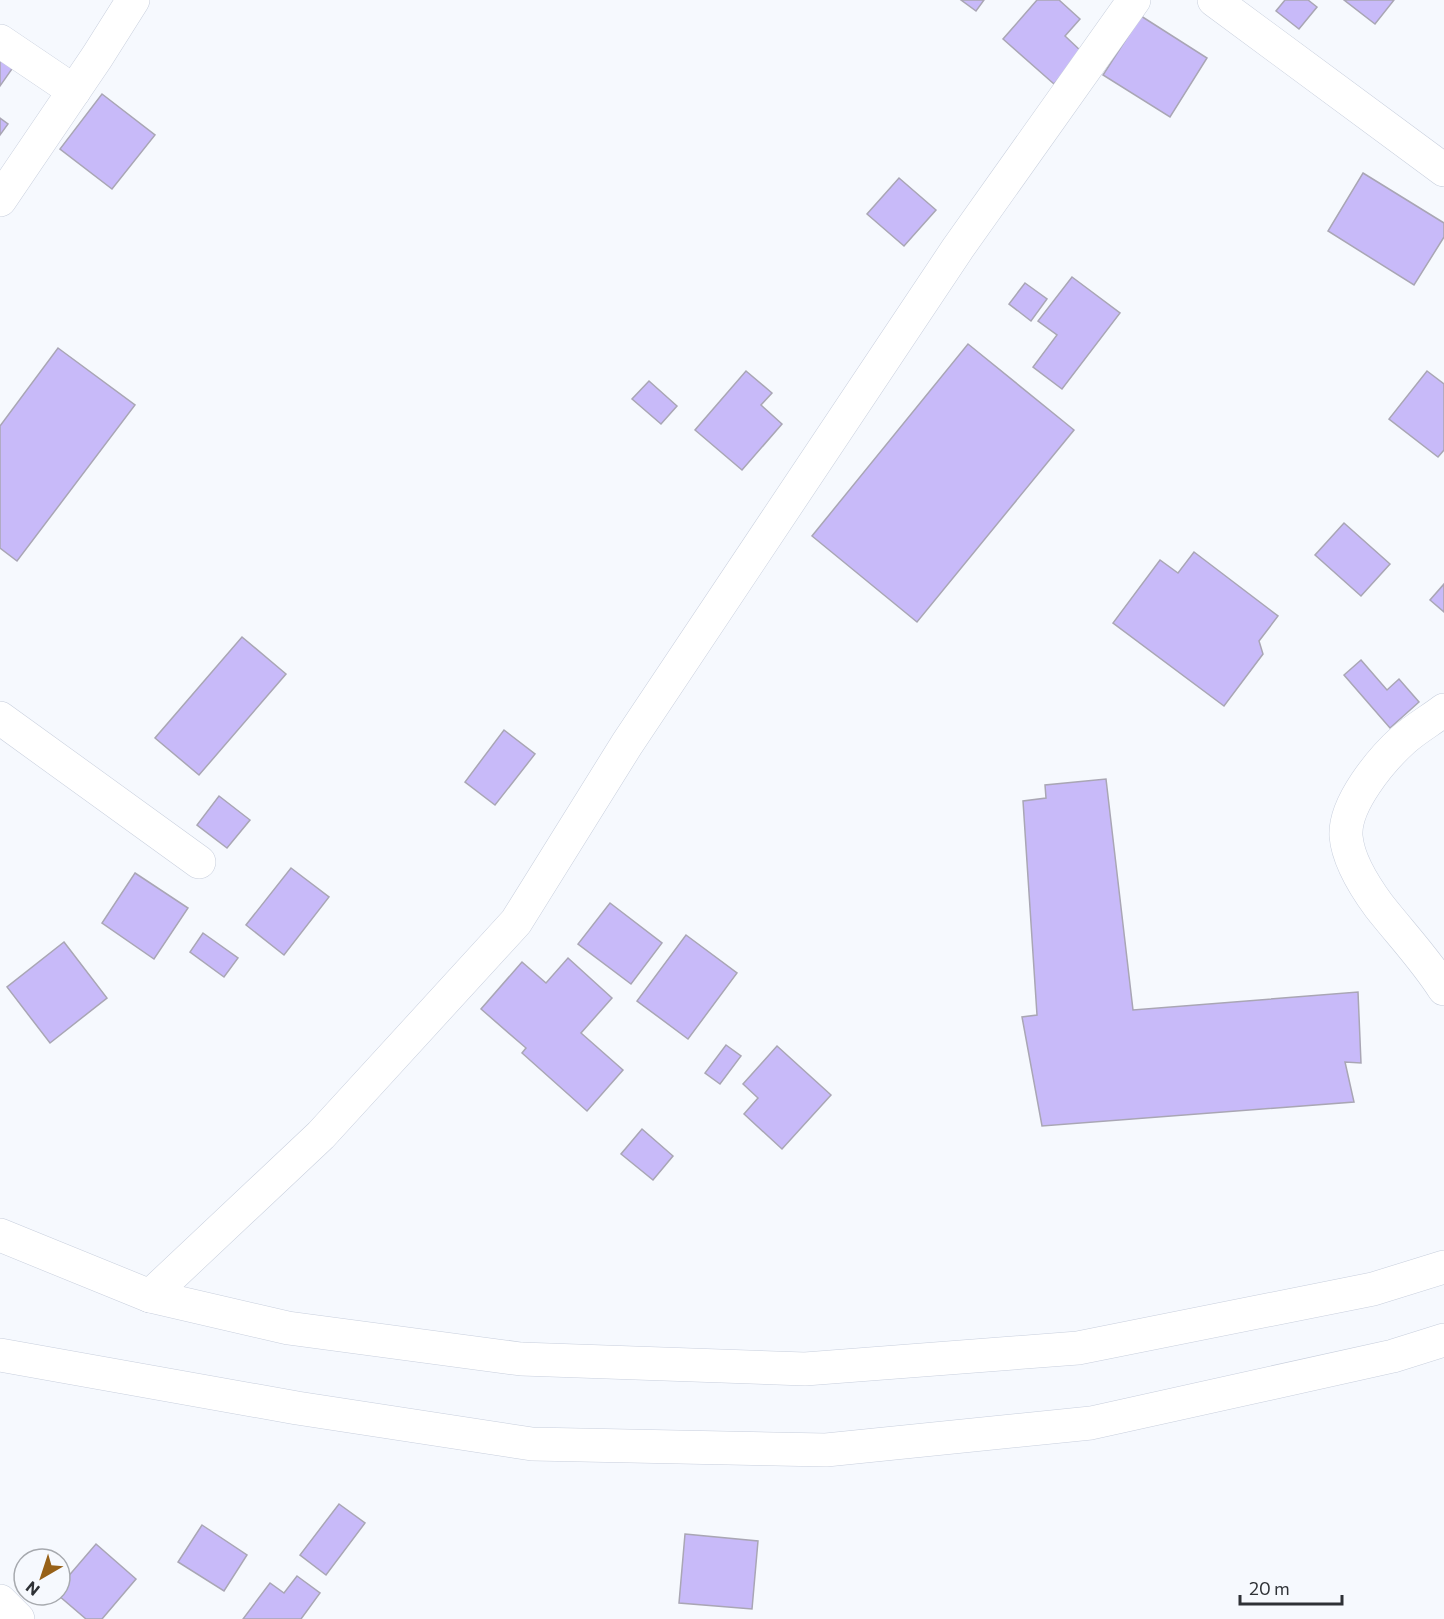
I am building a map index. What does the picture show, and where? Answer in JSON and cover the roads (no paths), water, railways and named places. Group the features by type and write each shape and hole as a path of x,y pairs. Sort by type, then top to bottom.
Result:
{"main road":[{"path":"0,200 133,0"},
{"path":"150,1296 321,1135 516,922 627,744 958,248 1134,0"},
{"path":"1214,0 1444,170"},
{"path":"0,41 74,91"},
{"path":"1444,710 1404,740 1372,774 1350,810 1346,836 1354,865 1378,904 1431,968 1444,989"},
{"path":"0,718 199,862"},
{"path":"0,1235 150,1296 288,1328 520,1359 805,1370 1078,1348 1373,1288 1444,1268"},
{"path":"1,1360 531,1444 826,1450 1091,1423 1393,1356 1444,1340"},
{"path":"0,1601 18,1619"}]}
